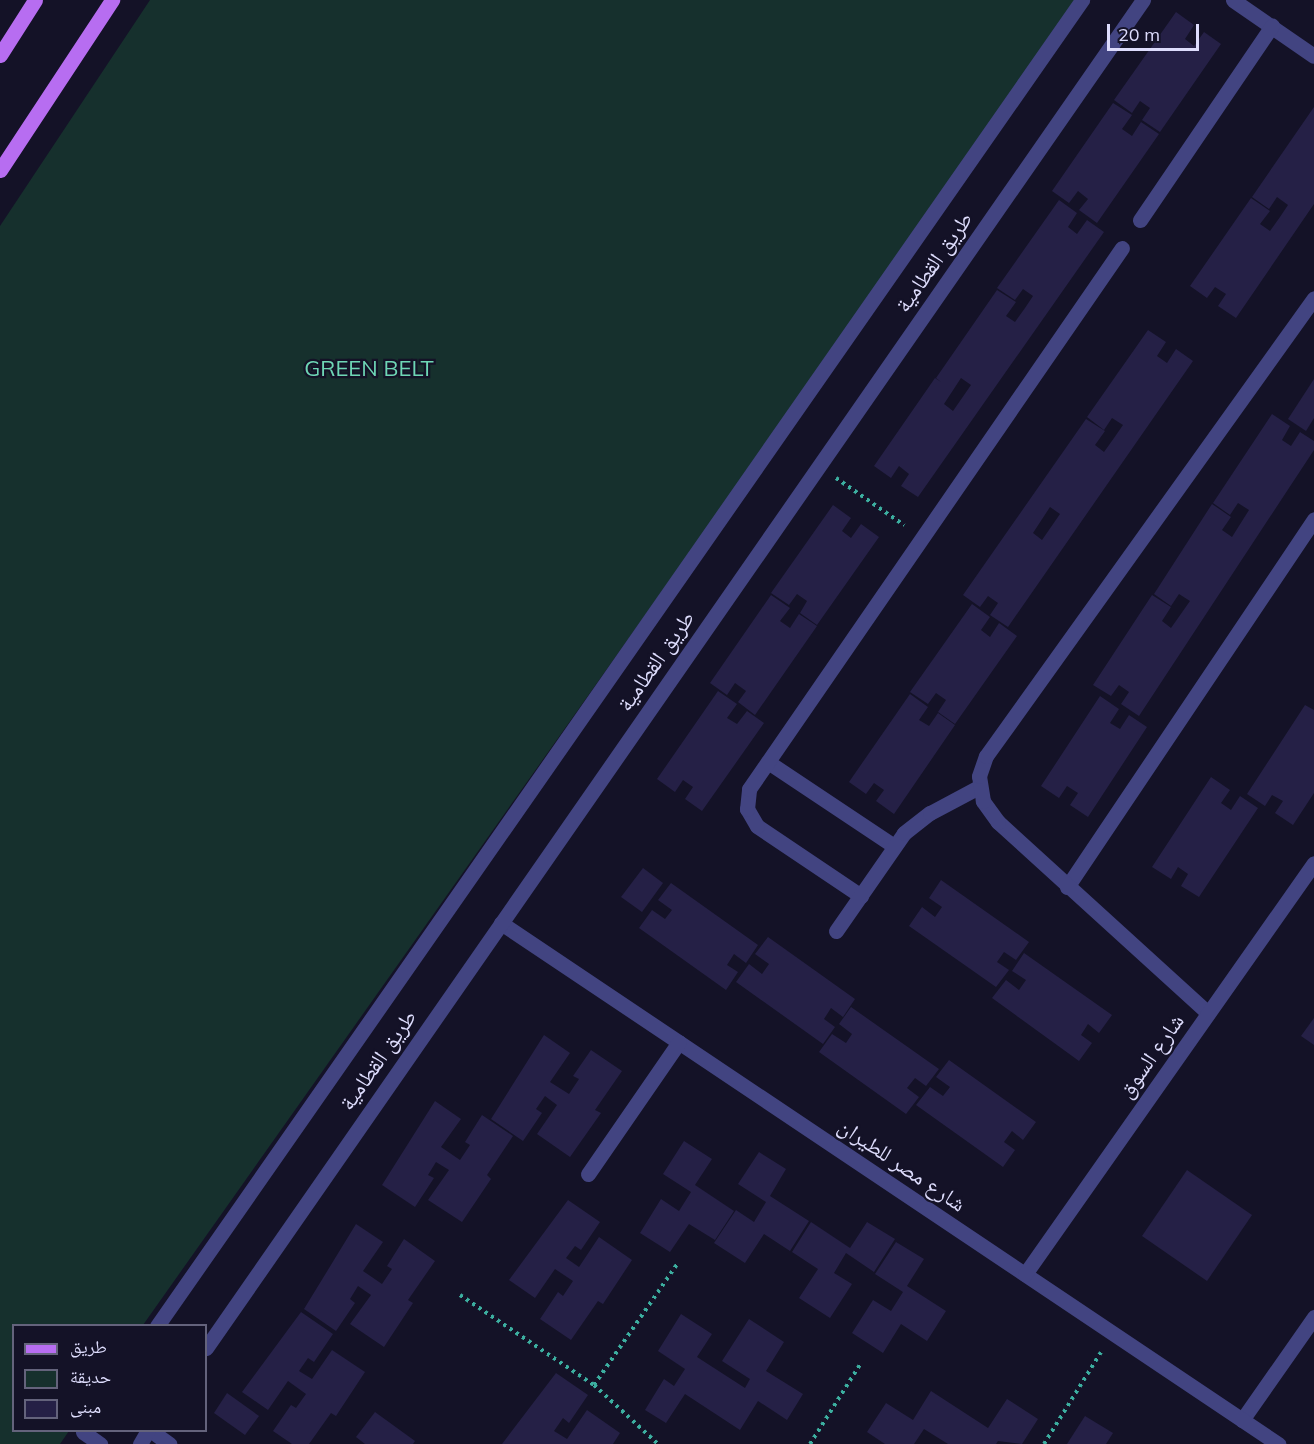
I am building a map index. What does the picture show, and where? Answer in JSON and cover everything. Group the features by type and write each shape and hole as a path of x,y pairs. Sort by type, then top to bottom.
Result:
{"main road":[{"path":"0,55 35,0"},
{"path":"0,170 112,0"}],"street":[{"name":"طريق القطامية","path":"158,1324 1082,0"},
{"name":"طريق القطامية","path":"207,1347 1143,0"},
{"path":"1233,0 1314,56"},
{"path":"1140,220 1272,26"},
{"path":"861,896 750,818 747,809 749,789 1122,248"},
{"path":"1208,1013 1067,888 989,812 979,787 986,756 1314,298"},
{"path":"1067,888 1314,519"},
{"path":"768,762 894,846"},
{"path":"836,931 894,846 916,822 979,787"},
{"name":"شارع السوق","path":"1025,1274 1314,863"},
{"name":"شارع مصر للطيران","path":"501,923 1278,1444"},
{"path":"588,1174 679,1042"},
{"path":"1242,1420 1314,1317"},
{"path":"151,1432 169,1444"},
{"path":"80,1435 100,1444"}],"path":[{"path":"819,466 922,537"},
{"path":"594,1385 678,1263"},
{"path":"460,1295 594,1385 658,1444"},
{"path":"1044,1444 1113,1334"},
{"path":"810,1444 861,1363"}],"green space":[{"name":"GREEN BELT","path":"150,0 1080,0 144,1324 12,1324 12,1432 68,1432 60,1444 0,1444 0,226"}],"building":[{"path":"1176,12 1194,25 1185,39 1194,46 1204,32 1221,44 1160,132 1142,120 1150,108 1140,101 1132,113 1114,100"},
{"path":"1113,103 1132,115 1122,129 1132,136 1141,122 1159,134 1097,223 1079,210 1088,199 1078,191 1069,203 1052,191"},
{"path":"1314,107 1314,204 1236,318 1218,306 1226,294 1215,287 1207,298 1190,286 1251,198 1270,211 1260,224 1270,231 1280,217 1288,205 1277,197 1269,209 1252,197"},
{"path":"1059,200 1077,213 1068,227 1077,234 1087,220 1104,232 918,497 901,486 909,474 899,466 891,478 874,466 935,378 941,382 936,378 997,290 1016,302 1006,316 1015,322 1033,296 1023,289 1015,300 997,288","holes":["961,378 971,385 953,411 944,404"]},
{"path":"1148,330 1166,342 1157,356 1167,363 1176,349 1193,361 1008,627 990,615 998,603 988,596 980,607 963,595 1086,419 1105,431 1095,445 1104,452 1123,425 1112,418 1104,430 1087,417","holes":["1050,507 1060,514 1042,540 1033,533"]},
{"path":"1314,379 1314,418 1306,431 1288,419"},
{"path":"1272,414 1290,426 1282,440 1291,446 1300,432 1314,441 1314,450 1139,716 1121,704 1129,692 1119,685 1111,696 1093,685 1152,595 1171,607 1162,621 1171,628 1190,601 1179,594 1171,606 1154,594 1212,504 1231,517 1222,530 1232,537 1249,510 1238,503 1230,515 1213,503"},
{"path":"833,505 851,518 842,531 851,538 861,524 879,537 817,625 800,613 807,601 797,594 789,605 771,593"},
{"path":"771,595 790,608 780,621 790,628 799,614 817,626 755,715 738,702 746,691 735,683 727,695 710,683"},
{"path":"972,604 990,617 981,630 990,637 999,623 1017,636 955,724 938,712 946,700 936,693 928,704 910,692"},
{"path":"718,691 737,704 727,718 737,724 747,711 764,723 702,811 685,799 693,787 683,780 675,792 657,779"},
{"path":"910,694 928,707 919,720 929,726 938,713 955,725 894,814 876,801 884,790 874,783 866,794 849,782"},
{"path":"1100,696 1119,709 1110,723 1120,729 1129,715 1147,727 1088,817 1070,805 1078,793 1067,786 1059,798 1041,786"},
{"path":"1305,705 1314,710 1314,793 1293,825 1275,813 1283,801 1272,795 1265,806 1247,794"},
{"path":"1211,777 1230,790 1221,803 1231,810 1240,796 1258,808 1199,897 1181,886 1188,874 1178,867 1171,879 1152,867"},
{"path":"643,868 663,883 642,912 621,897"},
{"path":"941,880 1029,942 1016,960 1004,952 997,962 1009,970 996,987 909,926 922,907 935,917 942,907 929,898"},
{"path":"671,883 758,945 746,963 734,954 727,965 738,972 726,990 639,928 652,910 665,919 672,910 658,900"},
{"path":"768,937 855,999 843,1017 831,1008 824,1019 835,1027 823,1044 736,982 749,964 762,974 769,964 755,954"},
{"path":"1024,953 1112,1015 1099,1033 1088,1024 1081,1035 1092,1043 1079,1061 992,998 1006,980 1019,990 1026,980 1012,971"},
{"path":"851,1007 939,1069 926,1086 915,1078 907,1088 919,1097 906,1114 819,1052 832,1034 846,1043 852,1034 839,1024"},
{"path":"1314,1018 1314,1045 1301,1036"},
{"path":"544,1035 570,1053 550,1082 569,1094 579,1079 573,1076 591,1050 622,1071 595,1110 601,1113 570,1157 537,1134 557,1105 545,1096 536,1109 542,1113 523,1141 491,1119"},
{"path":"949,1060 1036,1122 1023,1140 1012,1131 1004,1142 1015,1150 1003,1167 916,1105 930,1087 943,1096 950,1087 936,1077"},
{"path":"435,1101 461,1119 441,1147 460,1160 470,1145 465,1142 482,1115 513,1136 487,1175 491,1179 462,1222 428,1200 449,1170 436,1162 428,1175 434,1178 415,1207 382,1185"},
{"path":"684,1141 712,1159 695,1185 734,1211 715,1240 689,1224 670,1252 640,1233 661,1199 679,1211 691,1192 663,1174"},
{"path":"759,1152 786,1169 770,1196 809,1221 790,1251 764,1234 745,1263 714,1243 736,1210 754,1222 766,1202 738,1184"},
{"path":"1187,1170 1252,1215 1207,1281 1142,1236"},
{"path":"568,1200 600,1222 581,1250 575,1246 566,1258 579,1267 599,1237 632,1260 603,1304 598,1301 571,1340 540,1319 558,1292 563,1296 573,1281 555,1269 535,1298 509,1280"},
{"path":"811,1222 850,1248 867,1222 895,1239 874,1272 846,1253 834,1273 852,1284 830,1318 799,1298 818,1269 792,1252"},
{"path":"356,1224 383,1242 363,1271 382,1284 392,1269 387,1266 404,1239 435,1261 408,1300 413,1303 384,1347 350,1324 371,1295 358,1286 350,1299 355,1303 336,1331 304,1309"},
{"path":"896,1242 924,1259 907,1286 946,1311 927,1341 901,1324 883,1353 852,1333 873,1300 891,1311 903,1292 875,1274"},
{"path":"301,1312 333,1334 314,1362 308,1358 299,1371 312,1379 332,1350 365,1372 336,1416 331,1413 309,1444 292,1444 273,1431 291,1405 296,1408 306,1394 288,1381 268,1410 242,1392"},
{"path":"681,1314 712,1334 697,1357 745,1388 750,1379 722,1361 749,1319 784,1342 766,1371 803,1394 787,1420 758,1401 740,1430 685,1394 666,1423 645,1410 664,1379 674,1386 685,1369 658,1351"},
{"path":"556,1373 588,1395 569,1423 563,1418 554,1431 567,1439 587,1410 620,1433 613,1444 502,1444"},
{"path":"931,1391 988,1428 1007,1399 1038,1419 1022,1444 998,1441 996,1444 948,1444 924,1429 914,1444 885,1444 867,1432 886,1403 913,1420"},
{"path":"227,1393 259,1416 245,1435 214,1413"},
{"path":"375,1412 415,1441 413,1444 365,1444 356,1437"},
{"path":"1085,1416 1113,1433 1106,1444 1067,1444"}]}
